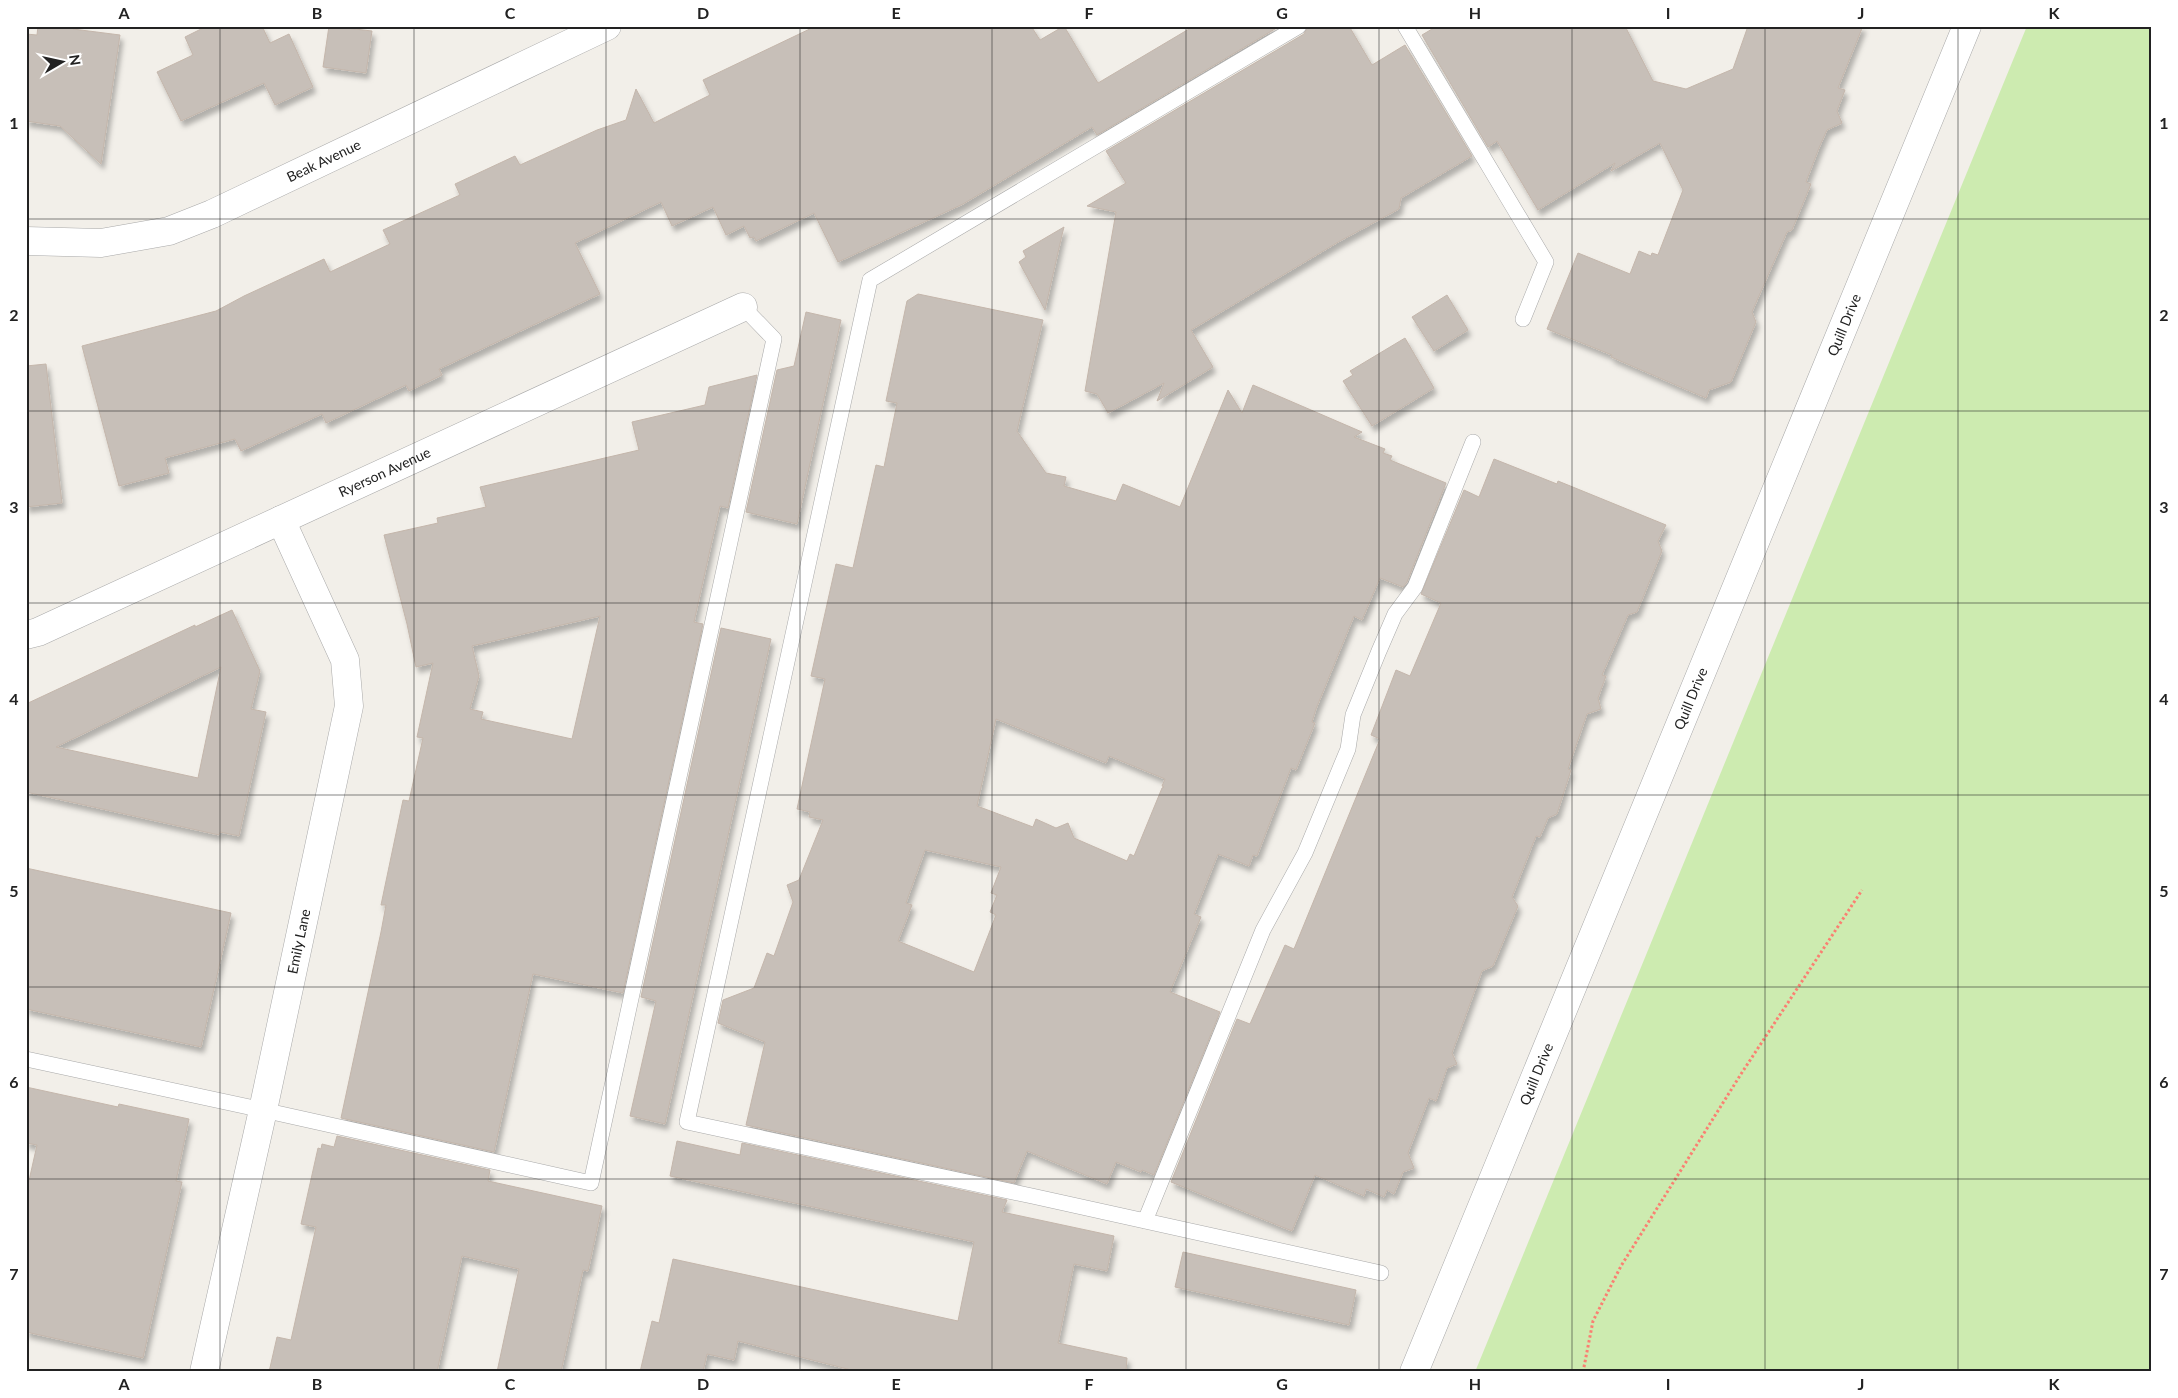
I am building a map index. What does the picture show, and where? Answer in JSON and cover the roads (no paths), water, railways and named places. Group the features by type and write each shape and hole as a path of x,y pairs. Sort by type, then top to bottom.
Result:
{"street":[{"name":"Beak Avenue","path":"26,242 101,243 169,231 212,214 607,26"},
{"name":"Quill Drive","path":"1414,1372 1967,26"},
{"name":"Ryerson Avenue","path":"26,635 38,632 743,307"},
{"name":"Emily Lane","path":"204,1372 263,1110 349,706 345,660 281,520"}],"lane":[{"path":"1299,26 870,280 687,1122 1381,1274"},
{"path":"1405,26 1546,262 1523,319"},
{"path":"26,1060 263,1110 591,1183 774,339 743,307"},
{"path":"1145,1221 1263,930 1305,853 1348,749 1352,715 1375,660 1395,614 1415,588 1473,442"}]}
